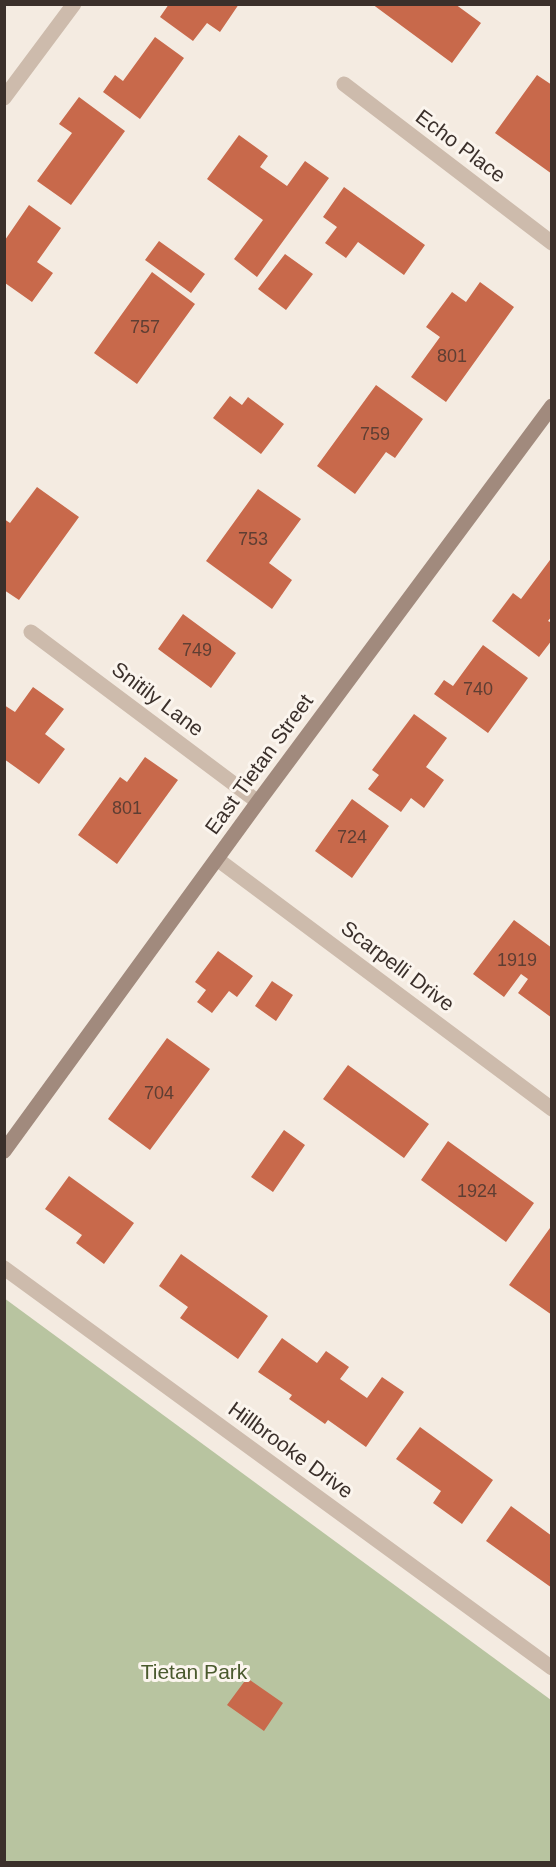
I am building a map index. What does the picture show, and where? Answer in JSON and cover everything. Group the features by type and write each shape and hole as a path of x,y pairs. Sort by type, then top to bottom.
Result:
{"main road":[{"name":"East Tietan Street","path":"4,1151 258,802 552,406"}],"street":[{"path":"4,98 74,4"},
{"name":"Echo Place","path":"344,84 552,243"},
{"name":"Snitily Lane","path":"31,632 258,802"},
{"name":"Scarpelli Drive","path":"217,860 552,1108"},
{"name":"Hillbrooke Drive","path":"4,1268 552,1668"}],"green space":[{"name":"Tietan Park","path":"4,1298 551,1700 551,1862 5,1862"}],"building":[{"path":"169,4 239,4 220,32 207,23 193,41 160,17"},
{"path":"372,4 455,4 481,23 452,63"},
{"path":"155,37 184,58 140,119 103,92 115,75 123,81"},
{"path":"537,75 552,85 552,174 495,133"},
{"path":"79,97 125,131 71,205 37,181 72,133 59,124"},
{"path":"239,135 268,156 260,167 287,186 305,161 329,178 257,277 234,259 263,220 207,179"},
{"path":"344,187 425,245 404,275 358,242 346,258 325,243 337,227 323,217"},
{"path":"29,205 61,228 37,262 53,273 32,302 5,283 5,240"},
{"path":"159,241 205,274 191,293 145,260"},
{"path":"285,254 313,274 286,310 258,289"},
{"path":"152,272 195,304 137,384 94,353"},
{"path":"480,282 514,307 446,402 411,377 440,337 426,327 452,292 466,302"},
{"path":"376,385 423,419 395,458 386,452 355,494 317,466"},
{"path":"230,396 242,405 248,397 284,424 261,454 213,418"},
{"path":"37,487 79,517 19,600 4,590 4,519 10,523"},
{"path":"258,489 301,519 269,563 292,580 272,609 206,561"},
{"path":"550,560 552,616 548,621 552,623 552,640 539,657 492,621 513,593 521,599"},
{"path":"183,614 236,653 211,688 158,649"},
{"path":"483,645 528,678 488,733 434,694 444,680 453,686"},
{"path":"33,687 64,709 45,734 65,749 39,784 4,759 4,705 15,712"},
{"path":"414,714 447,738 426,767 444,780 424,808 411,798 401,812 368,789 379,775 372,770"},
{"path":"145,757 178,780 117,864 78,835 120,777 127,782"},
{"path":"352,799 389,826 352,878 315,851"},
{"path":"514,920 552,948 552,1018 518,993 528,979 521,974 504,997 473,974"},
{"path":"218,951 253,976 237,997 229,991 212,1013 197,1002 206,990 195,982"},
{"path":"272,981 293,995 276,1021 255,1006"},
{"path":"167,1038 210,1069 150,1150 108,1119"},
{"path":"348,1065 429,1124 404,1158 323,1099"},
{"path":"284,1130 305,1145 273,1192 251,1177"},
{"path":"448,1141 534,1203 506,1242 421,1180"},
{"path":"69,1176 134,1223 104,1264 76,1243 82,1235 45,1209"},
{"path":"550,1228 552,1230 552,1315 509,1285"},
{"path":"181,1254 268,1316 238,1359 180,1318 188,1307 159,1286"},
{"path":"282,1338 317,1363 326,1351 349,1367 340,1379 367,1398 382,1377 404,1392 366,1447 328,1420 325,1424 289,1399 292,1395 258,1372"},
{"path":"420,1427 493,1480 462,1524 433,1503 441,1491 396,1459"},
{"path":"511,1506 552,1536 552,1588 486,1541"},
{"path":"247,1678 283,1703 264,1731 227,1705"}]}
